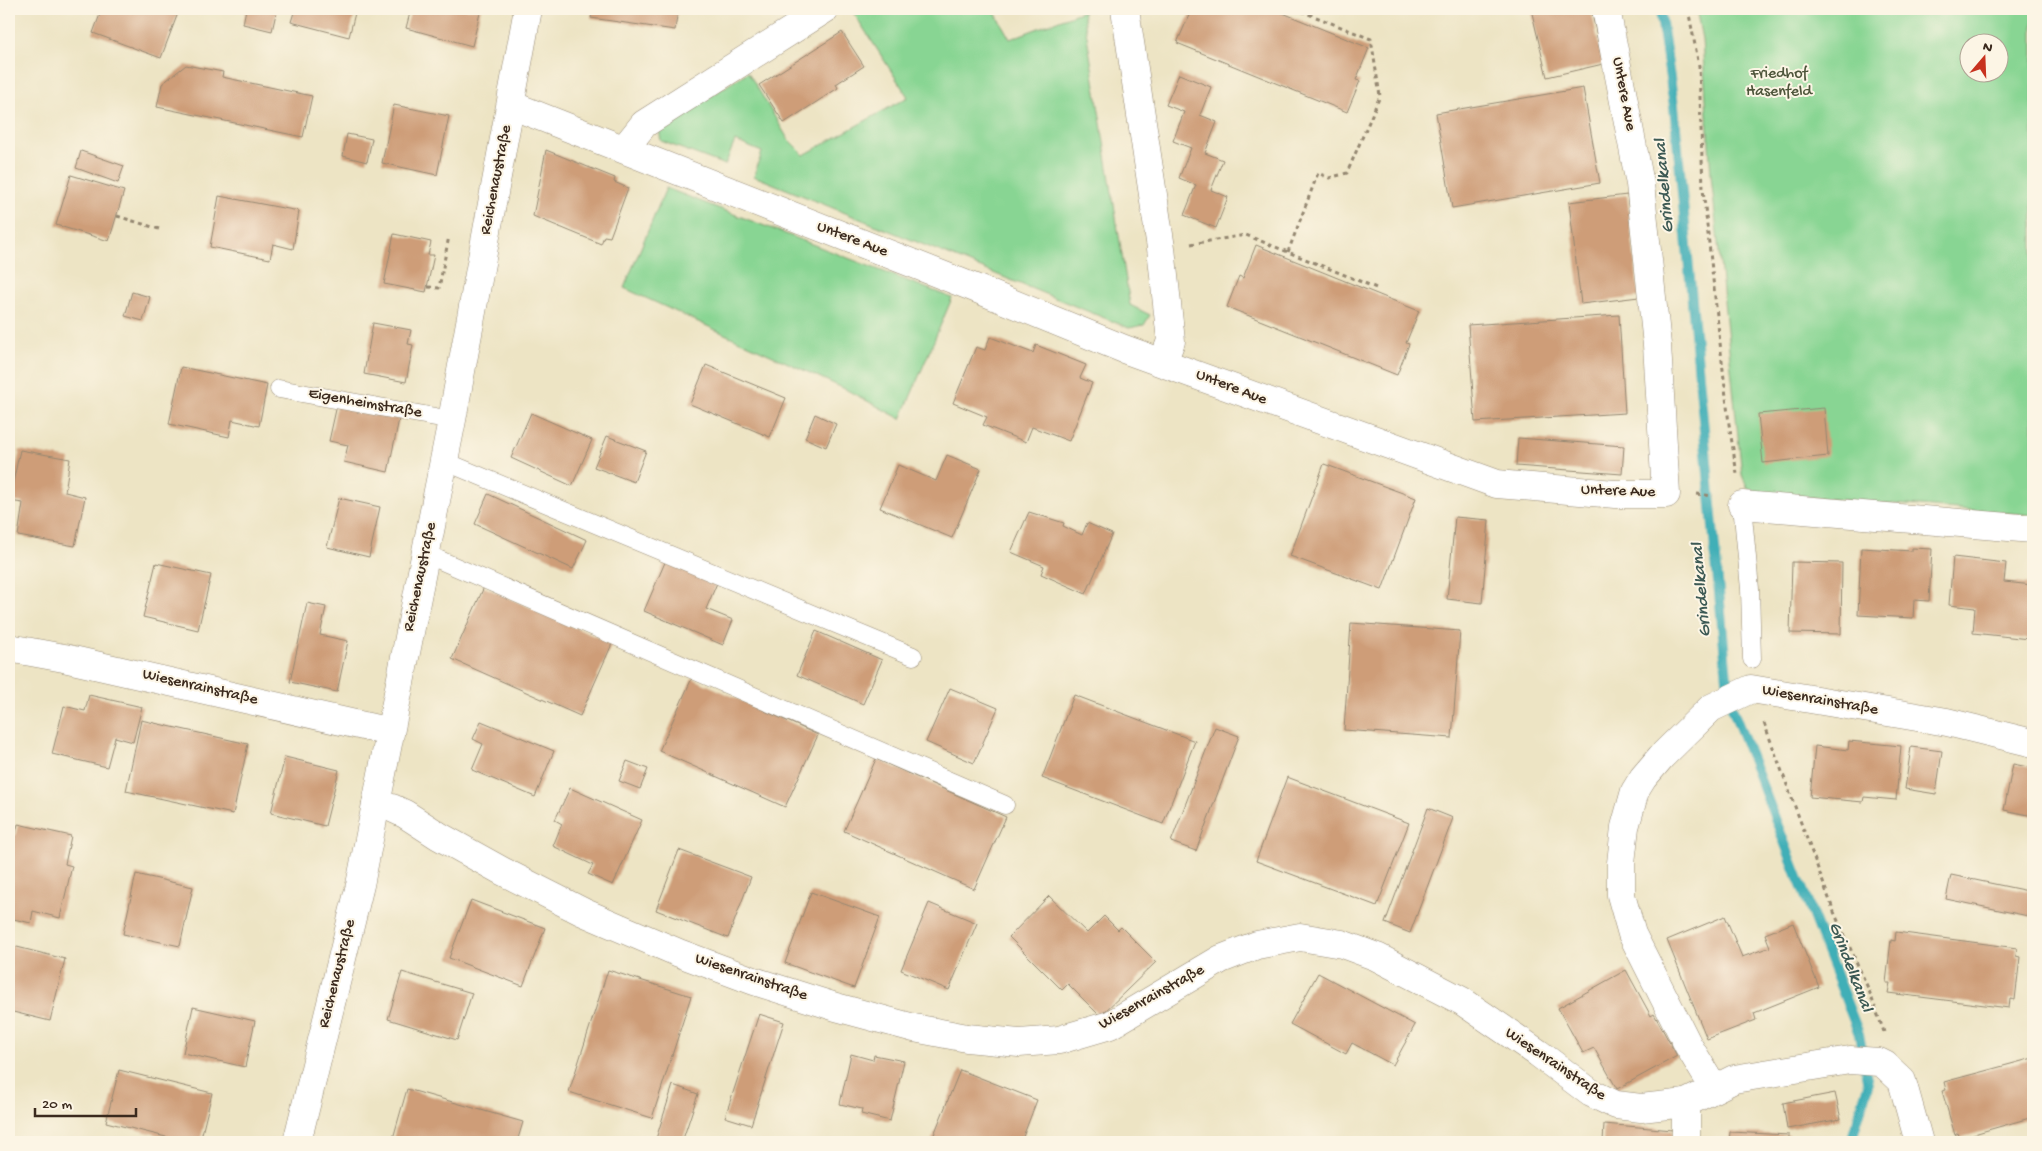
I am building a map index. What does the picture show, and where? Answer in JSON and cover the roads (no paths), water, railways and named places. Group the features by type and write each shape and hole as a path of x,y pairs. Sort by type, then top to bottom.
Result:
{"street":[{"name":"Reichenaustraße","path":"297,1142 360,885 452,420 528,9"},
{"path":"624,150 644,124 825,9"},
{"path":"1125,9 1161,248 1171,341 1163,362"},
{"name":"Untere Aue","path":"511,105 1124,349 1163,362 1242,394 1496,484 1615,494 1666,494 1657,345 1640,184 1606,9"},
{"path":"1742,504 2033,529"},
{"name":"Wiesenrainstraße","path":"9,648 64,658 390,732"},
{"name":"Wiesenrainstraße","path":"1714,1088 1684,1038 1632,934 1621,895 1621,863 1626,827 1636,791 1643,778 1661,757 1711,708 1748,691 1947,722 2033,743"},
{"name":"Wiesenrainstraße","path":"376,804 405,814 438,836 583,912 679,953 754,981 836,1007 914,1028 967,1038 1019,1044 1059,1040 1110,1024 1221,959 1256,945 1300,937 1342,944 1377,957 1462,1001 1538,1053 1591,1093 1616,1105 1641,1108 1686,1103 1734,1079 1850,1060 1882,1064 1902,1081 1919,1142"},
{"path":"1686,1103 1686,1142"}],"lane":[{"name":"Eigenheimstraße","path":"279,389 452,420"},
{"path":"444,461 913,656"},
{"path":"1742,504 1750,589 1752,660"},
{"path":"426,554 1005,805"}],"waterway":[{"name":"Grindelkanal","path":"1660,9 1674,106 1729,700 1859,1034 1868,1085 1851,1142"}],"park label":[{"name":"Friedhof Hasenfeld","path":"1779,83"}]}
